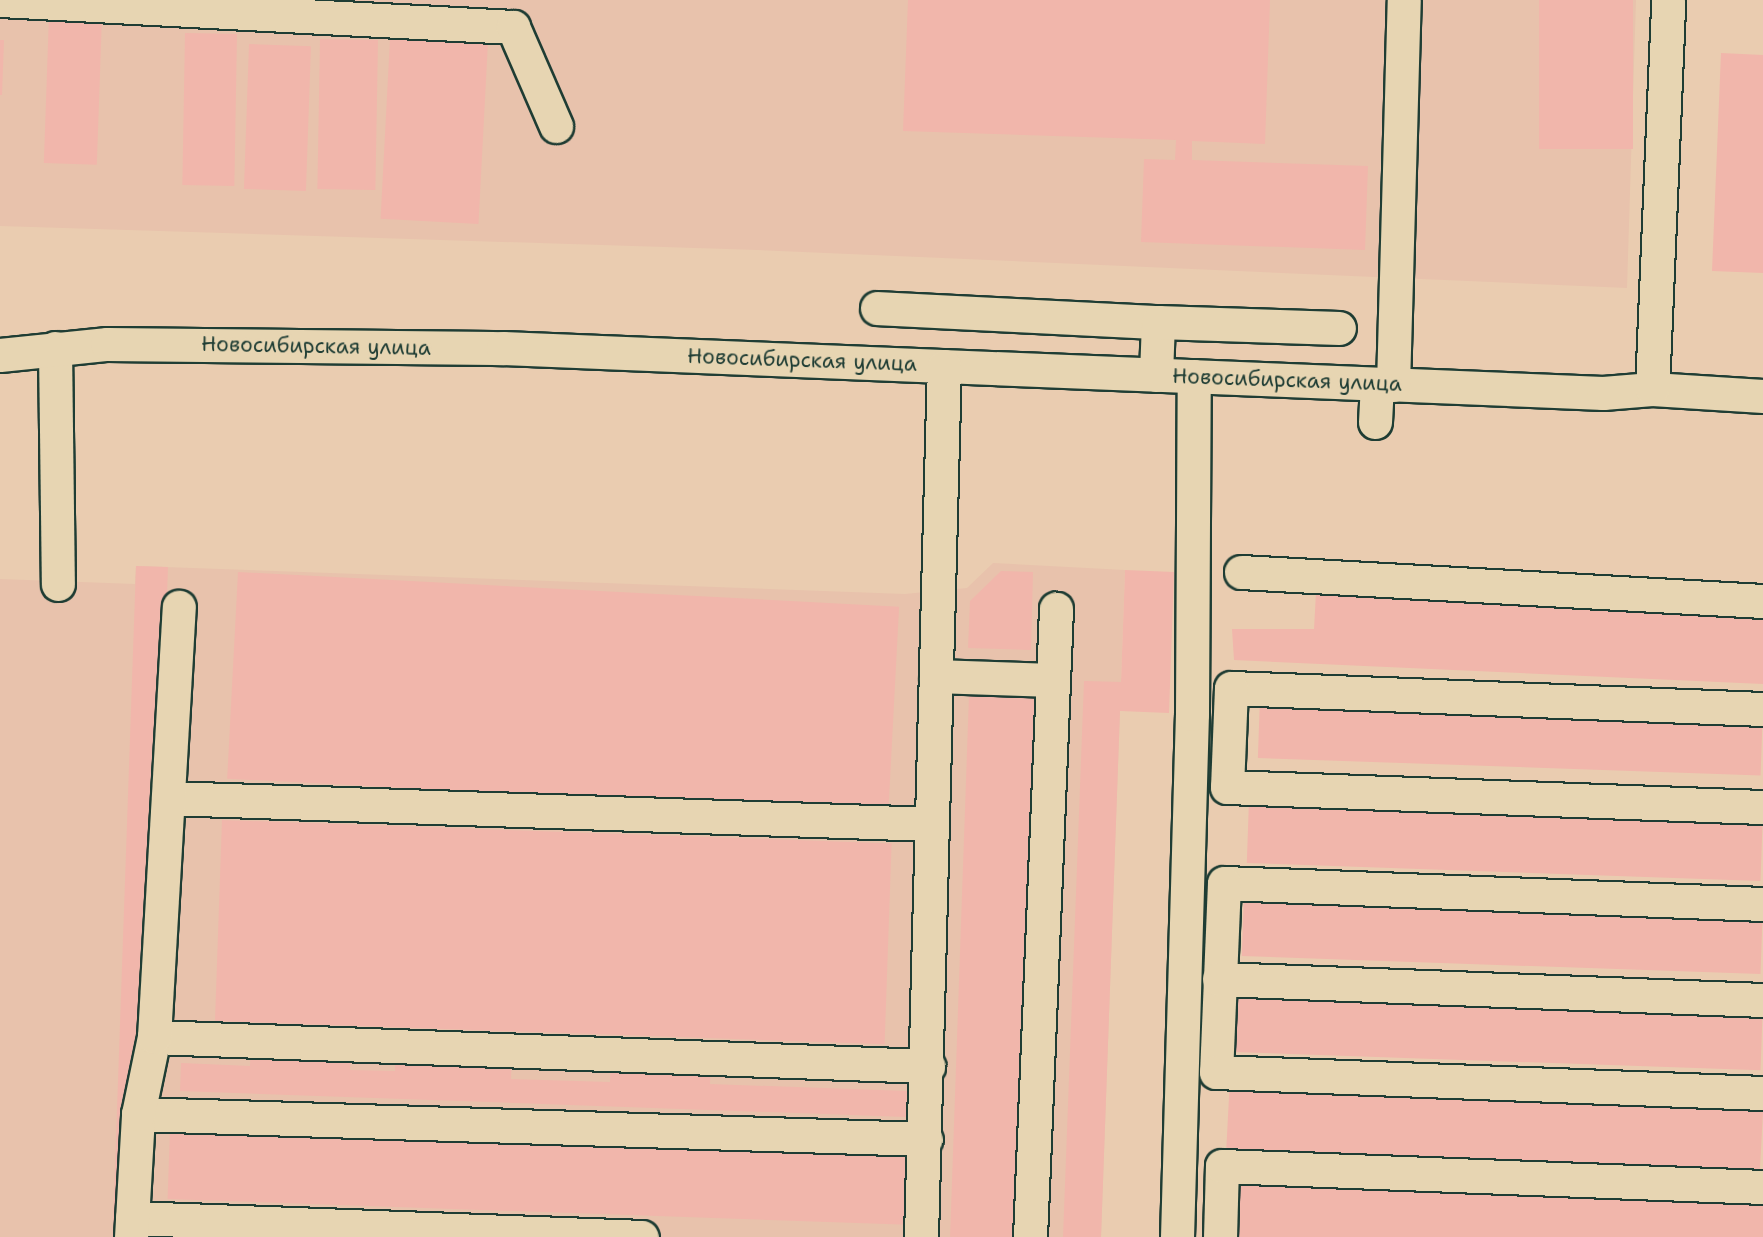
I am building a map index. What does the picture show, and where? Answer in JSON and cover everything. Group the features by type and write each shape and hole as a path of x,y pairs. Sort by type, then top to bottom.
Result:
{"street":[{"path":"0,0 513,27 556,126"},
{"path":"1375,422 1385,384 1404,0"},
{"path":"1652,389 1668,0"},
{"path":"877,308 1158,322 1339,328"},
{"path":"1156,375 1158,322"},
{"name":"Новосибирская улица","path":"0,355 107,344 503,348 1603,393 1652,389 1763,396"},
{"path":"55,348 58,584"},
{"path":"921,1237 928,1066 930,824 944,366"},
{"path":"1177,1237 1192,714 1194,376"},
{"path":"1242,573 1763,601"},
{"path":"179,607 154,1037 138,1114 132,1228 642,1237"},
{"path":"1030,1237 1056,609"},
{"path":"936,676 1052,680"},
{"path":"1763,709 1231,688 1227,787 1763,807"},
{"path":"168,798 930,824"},
{"path":"1763,904 1224,883 1216,1072 1763,1094"},
{"path":"1219,979 1763,1000"},
{"path":"154,1037 928,1066"},
{"path":"138,1114 926,1139"},
{"path":"1220,1237 1222,1166 1763,1187"}],"shaded area":[{"path":"0,0 1636,0 1627,288 758,250 0,226"},
{"path":"993,563 1125,570 1101,1237 0,1237 0,579 135,584 136,566 905,594 967,588"}],"building":[{"path":"908,0 1270,0 1265,144 1192,141 1192,160 1368,166 1365,250 1141,242 1144,159 1175,160 1176,140 903,131"},
{"path":"1539,0 1633,0 1633,149 1539,149"},
{"path":"49,15 102,17 97,165 44,163"},
{"path":"185,33 237,34 234,186 182,185"},
{"path":"320,39 378,40 375,190 317,189"},
{"path":"390,39 488,44 478,224 381,219"},
{"path":"0,40 4,40 2,95 0,95"},
{"path":"249,44 311,46 306,191 244,189"},
{"path":"1721,53 1763,55 1763,273 1712,271"},
{"path":"136,566 168,567 145,1237 113,1237"},
{"path":"1125,570 1174,572 1169,713 1120,711 1101,1237 1063,1237 1084,681 1121,682"},
{"path":"1001,571 1033,572 1031,650 968,648 970,601"},
{"path":"238,572 899,607 888,813 227,779"},
{"path":"1316,592 1763,617 1763,684 1234,660 1232,629 1314,629"},
{"path":"969,695 1036,697 1017,1237 950,1237"},
{"path":"1260,697 1763,715 1761,776 1258,758"},
{"path":"1249,800 1763,818 1760,881 1247,863"},
{"path":"222,820 892,843 885,1044 215,1021"},
{"path":"1244,893 1763,911 1760,974 1242,956"},
{"path":"1237,990 1763,1008 1761,1070 1235,1052"},
{"path":"251,1041 351,1045 350,1070 395,1071 395,1046 512,1050 511,1079 610,1082 611,1058 711,1061 710,1084 907,1091 906,1117 180,1091 181,1063 250,1066"},
{"path":"1230,1078 1763,1106 1759,1179 1226,1151"},
{"path":"170,1130 911,1156 908,1225 168,1199"},
{"path":"1229,1180 1763,1202 1763,1237 1227,1237"}]}
